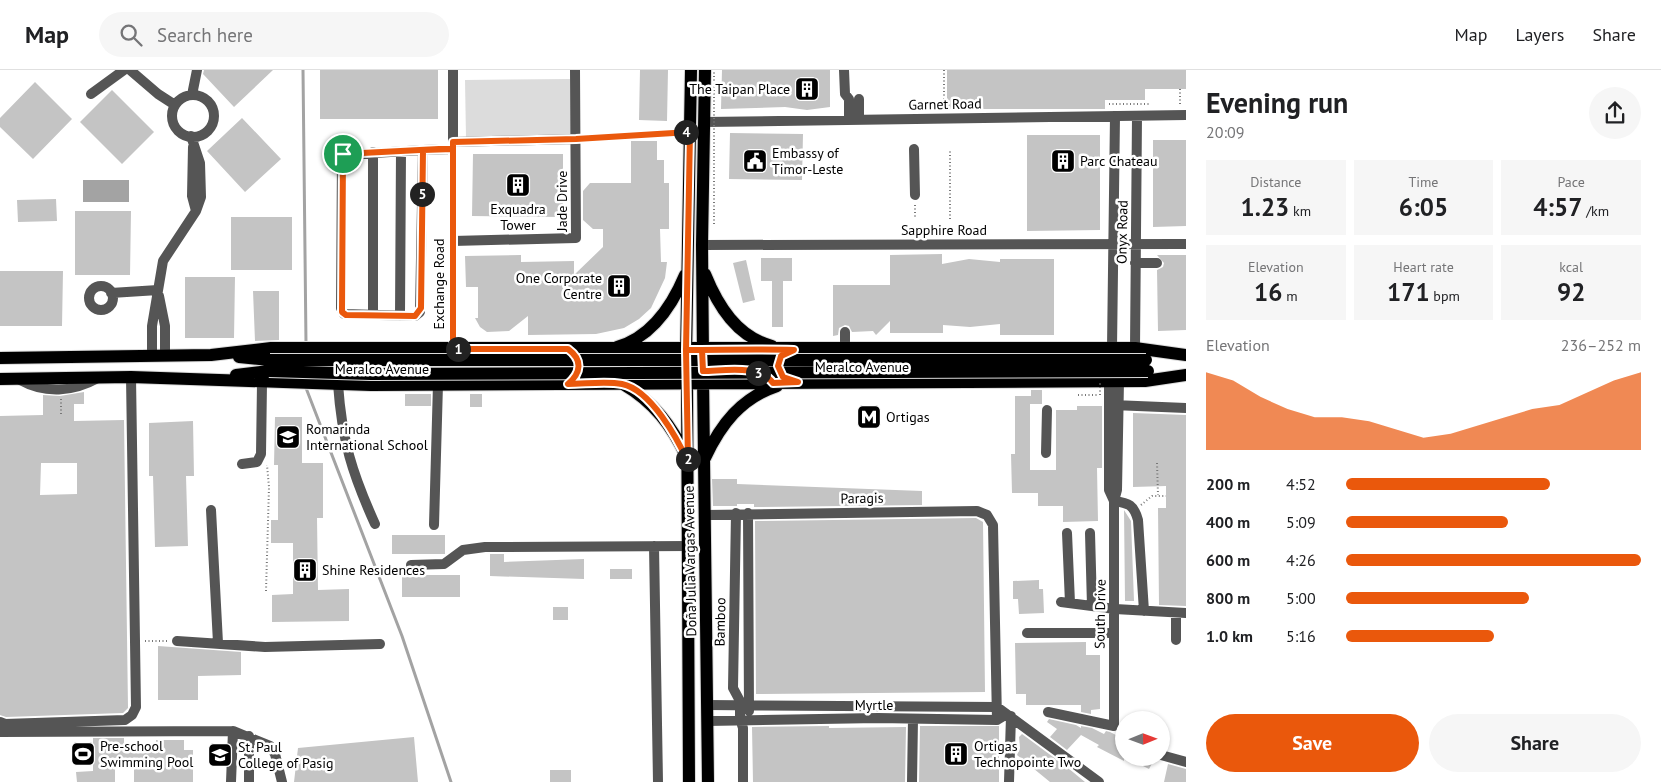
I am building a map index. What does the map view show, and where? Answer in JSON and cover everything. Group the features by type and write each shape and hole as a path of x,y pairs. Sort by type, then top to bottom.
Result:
{"main road":[{"name":"Doña Julia Vargas Avenue","path":"689,782 689,546 686,350 691,70"},
{"name":"Doña Julia Vargas Avenue","path":"706,70 702,350 704,385 708,782"},
{"path":"613,349 641,335 664,314 674,300 688,268"},
{"path":"702,269 717,300 737,327 758,342 790,350"},
{"name":"Meralco Avenue","path":"0,358 165,356 211,354 270,348 845,350 1135,348 1186,356"},
{"path":"568,349 577,356 579,363 577,374 568,384"},
{"path":"790,350 781,356 778,366 783,377 794,382"},
{"name":"Meralco Avenue","path":"211,354 269,366"},
{"name":"Meralco Avenue","path":"208,378 269,366 1147,365 1186,356"},
{"name":"Meralco Avenue","path":"1147,365 1186,374"},
{"path":"688,462 675,434 658,410 620,384 621,377 632,372 757,372 768,377 773,383"},
{"name":"Meralco Avenue","path":"0,379 131,377 208,378 262,383 704,385 794,382 1145,381 1186,374"},
{"path":"704,460 723,426 744,403 761,392 794,382"}],"street":[{"path":"91,94 124,70"},
{"path":"130,70 175,105"},
{"path":"192,95 197,70"},
{"name":"Exchange Road","path":"453,349 454,70"},
{"name":"Jade Drive","path":"453,241 576,238 575,70"},
{"path":"844,70 845,94 854,99 854,119"},
{"path":"152,356 152,326 163,261 196,211 201,197 200,163 192,141 179,131 173,119 175,105 180,100 192,95 205,98 210,103 214,116 213,123 205,133 192,141"},
{"name":"Garnet Road","path":"705,122 1183,115"},
{"name":"Onyx Road","path":"1112,348 1114,116"},
{"name":"Onyx Road","path":"1135,348 1137,116"},
{"path":"423,150 421,308 415,316 346,315 341,308 341,157 344,154 576,139"},
{"path":"914,149 915,195"},
{"path":"400,151 400,316"},
{"path":"372,315 374,152"},
{"name":"Sapphire Road","path":"702,245 1186,244"},
{"path":"1135,263 1157,263"},
{"path":"111,293 158,290"},
{"path":"158,290 165,326 165,356"},
{"path":"845,332 845,350"},
{"path":"0,722 6,724 125,720 132,715 136,707 131,377"},
{"name":"South Drive","path":"1048,712 1065,714 1114,726 1114,501 1109,490 1114,381"},
{"path":"242,464 257,462 261,454 262,383"},
{"path":"338,384 348,458 359,491 375,524"},
{"path":"434,525 438,384"},
{"path":"1114,405 1186,408"},
{"path":"1046,453 1047,410"},
{"path":"1114,501 1130,504 1136,510 1144,611"},
{"path":"210,510 218,643"},
{"name":"Paragis","path":"705,515 977,510 987,516 993,525 997,707"},
{"name":"Bamboo","path":"736,513 733,688 745,705"},
{"name":"Bamboo","path":"743,782 748,513"},
{"path":"1090,532 1092,606"},
{"path":"1067,533 1066,603 1115,609 1181,613 1176,640"},
{"path":"654,546 658,782"},
{"path":"411,566 444,564 463,550 476,548 689,546"},
{"path":"1027,633 1114,632"},
{"path":"177,641 265,647 380,644"},
{"name":"Myrtle","path":"707,705 997,707"},
{"path":"996,720 997,707 1099,782"},
{"path":"1009,715 1009,782"},
{"name":"Myrtle","path":"707,721 996,720 1009,715"},
{"path":"912,782 913,719"},
{"path":"231,782 233,731"},
{"path":"0,732 233,731 266,742 272,748 282,782"},
{"path":"249,736 249,782"},
{"path":"1170,758 1186,762"}],"path":[{"path":"714,70 714,224"},
{"path":"944,70 944,118"},
{"path":"1180,89 1183,115"},
{"path":"1110,104 1149,104"},
{"path":"576,139 690,132"},
{"path":"950,150 950,219"},
{"path":"915,195 915,219"},
{"path":"1078,395 1100,395"},
{"path":"266,460 269,487 266,591"},
{"path":"1157,462 1158,496"},
{"path":"1136,510 1152,496 1166,496"},
{"path":"136,641 177,641"}],"shaded area":[{"path":"570,79 571,136 466,138 465,80"},
{"path":"83,180 129,180 129,202 83,202"}],"building":[{"path":"204,70 273,70 234,107 203,74"},
{"path":"320,70 438,70 438,119 320,119"},
{"path":"640,70 668,70 667,121 639,120"},
{"path":"722,70 830,70 830,107 807,110 785,107 721,109"},
{"path":"947,70 1186,70 1186,89 1145,89 1145,100 1105,100 1105,109 947,109"},
{"path":"35,82 72,119 33,159 0,127 0,118"},
{"path":"112,90 154,132 122,164 80,122"},
{"path":"242,118 281,159 245,192 207,151"},
{"path":"730,133 803,134 802,180 729,179"},
{"name":"Parc Chateau","path":"1027,135 1100,135 1100,230 1027,231"},
{"path":"1153,140 1186,140 1186,226 1153,227"},
{"path":"631,141 657,141 657,160 664,160 664,183 669,183 669,229 660,229 661,262 667,262 665,278 651,308 639,319 624,328 596,334 528,335 528,316 509,331 487,332 480,327 475,318 478,318 478,287 466,287 465,256 521,255 521,262 574,261 574,275 603,247 603,229 593,229 583,220 583,191 590,183 631,183"},
{"name":"Exquadra Tower","path":"473,154 563,154 563,217 472,216"},
{"path":"56,199 57,221 18,222 17,200"},
{"path":"75,211 131,211 130,275 75,275"},
{"path":"231,217 292,217 292,270 231,270"},
{"path":"942,254 942,264 969,259 1000,262 1000,259 1054,259 1054,335 1000,335 1000,324 970,327 943,325 943,333 890,333 890,321 876,335 873,331 852,332 849,326 845,325 839,328 838,335 833,336 833,285 890,285 890,255"},
{"path":"1157,255 1186,255 1186,330 1158,331 1157,270 1163,267 1164,263"},
{"path":"761,258 792,258 792,281 783,281 783,327 772,327 772,281 761,281"},
{"path":"746,260 755,300 743,303 733,263"},
{"path":"0,271 63,271 62,326 0,326"},
{"path":"185,277 235,277 234,338 185,338"},
{"path":"253,291 279,291 279,340 255,341"},
{"path":"1031,390 1042,390 1042,404 1030,404 1030,470 1056,470 1056,410 1077,410 1077,406 1102,406 1102,468 1097,468 1098,521 1063,522 1063,506 1038,506 1038,493 1012,493 1011,454 1015,454 1015,396 1031,396"},
{"path":"84,392 84,404 74,404 74,421 124,420 128,708 123,713 6,717 0,715 0,416 43,415 43,395 60,396","holes":["41,463 77,463 77,494 40,495"]},
{"path":"405,394 431,394 431,406 405,406"},
{"path":"470,394 482,394 482,407 470,407"},
{"path":"1133,413 1186,415 1186,606 1159,605 1158,508 1166,508 1166,486 1133,487"},
{"path":"275,417 302,417 302,463 323,463 323,518 317,518 318,590 349,589 349,621 272,622 272,595 293,594 293,543 271,543 271,520 278,520 278,465 274,465"},
{"path":"193,421 194,476 186,476 188,546 155,547 153,476 149,476 149,423"},
{"path":"712,479 737,479 737,484 922,491 922,505 754,507 754,504 737,504 737,506 713,506"},
{"path":"1124,510 1131,521 1134,601 1125,601"},
{"path":"976,518 983,522 985,692 756,694 755,521"},
{"path":"392,535 445,535 445,554 392,554"},
{"path":"490,554 504,554 504,562 584,559 584,579 490,576"},
{"path":"610,569 632,569 632,579 610,579"},
{"path":"402,575 460,575 460,597 402,597"},
{"path":"1039,580 1039,589 1043,589 1044,613 1019,614 1018,599 1013,599 1013,581"},
{"path":"553,607 568,607 568,620 553,620"},
{"path":"1086,642 1086,655 1100,655 1100,709 1091,710 1091,714 1081,712 1081,705 1026,705 1026,694 1016,694 1015,643"},
{"path":"158,646 241,652 241,675 198,676 198,700 158,700"},
{"path":"1049,719 1076,725 1081,728 1081,726 1092,728 1104,734 1106,731 1115,734 1115,756 1097,747 1099,745 1081,735 1067,750 1050,737 1057,729 1047,722"},
{"path":"829,726 829,728 906,727 905,782 753,782 752,727"},
{"name":"Ortigas Technopointe Two","path":"920,726 999,726 999,782 919,782"},
{"path":"1022,734 1085,782 1050,782 1017,755 1020,748 1019,737"},
{"path":"414,737 418,782 294,782 298,748"},
{"path":"93,738 124,738 124,752 156,751 156,740 184,740 184,750 193,750 193,782 134,782 134,762 115,762 115,782 77,782 76,772 93,771"},
{"path":"1170,765 1186,769 1186,782 1164,782 1168,766"},
{"path":"550,770 571,770 571,782 550,782"}],"waterway":[{"path":"303,70 306,344"},
{"path":"306,388 402,636 451,782"}],"place":[{"name":"The Taipan Place","path":"807,89"},
{"name":"Embassy of Timor-Leste","path":"755,161"},
{"name":"Parc Chateau","path":"1063,161"},
{"name":"Exquadra Tower","path":"518,185"},
{"name":"One Corporate Centre","path":"619,286"},
{"name":"Ortigas","path":"869,417"},
{"name":"Romarinda International School","path":"288,437"},
{"name":"Shine Residences","path":"305,570"},
{"name":"Pre-school Swimming Pool","path":"83,754"},
{"name":"Ortigas Technopointe Two","path":"956,754"},
{"name":"St. Paul College of Pasig","path":"220,755"}],"route":[{"path":"343,154 341,157 342,312 346,315 415,316 420,312 421,308 423,150 453,149 453,142 576,139 690,132 686,350 702,350 703,371 753,372 765,375 773,383 798,382 783,377 779,372 778,366 781,356 794,350 702,350 686,350 688,462 678,440 658,410 633,390 623,384 568,384 576,377 579,361 577,356 568,349 453,349 453,149 439,149 343,154"}]}
